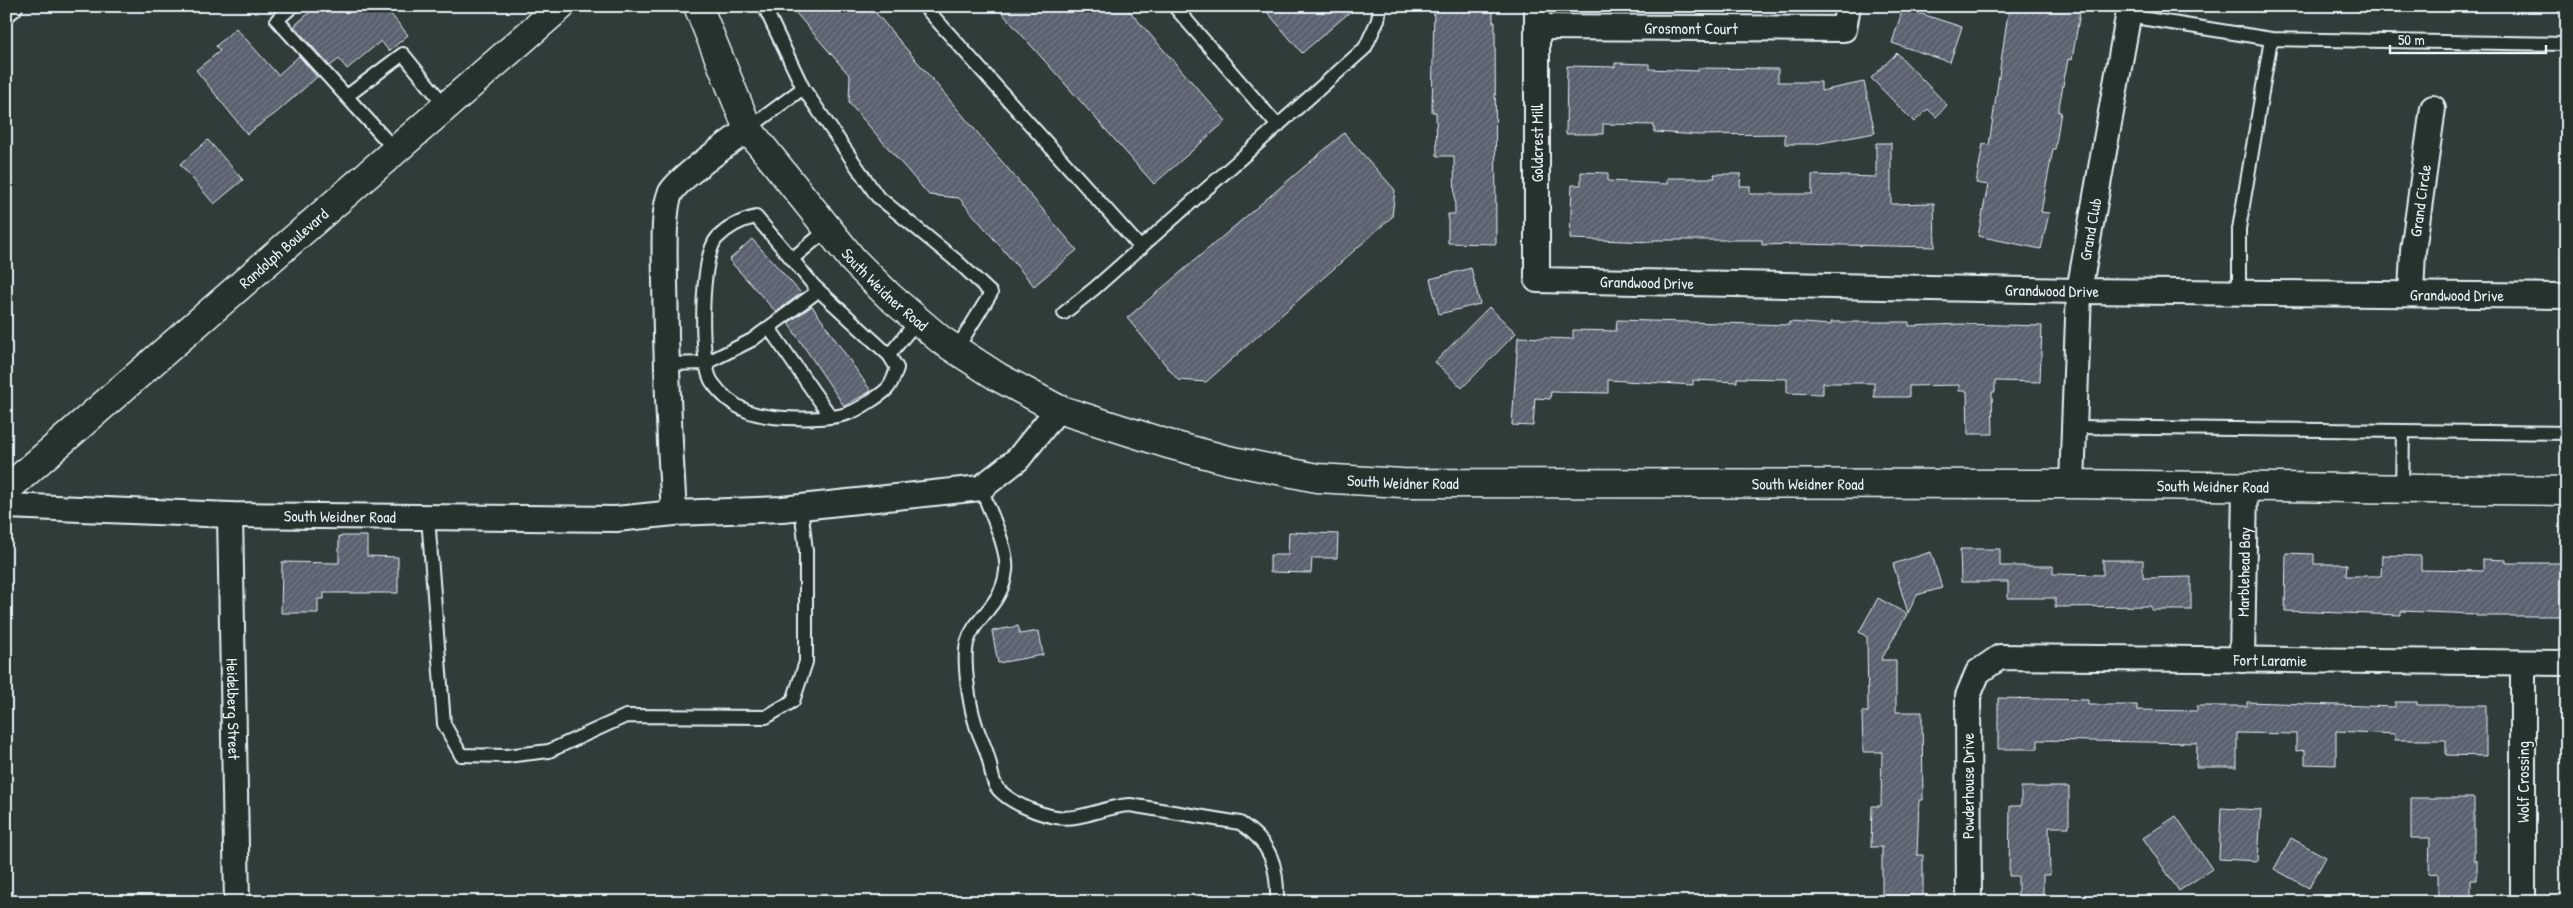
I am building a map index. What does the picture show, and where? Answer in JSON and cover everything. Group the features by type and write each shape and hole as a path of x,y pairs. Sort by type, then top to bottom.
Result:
{"main road":[{"name":"Randolph Boulevard","path":"6,490 447,108 561,6"},
{"name":"South Weidner Road","path":"698,6 748,129 853,260 889,296 956,350 998,378 1058,409 1168,444 1228,460 1317,478 1402,483 2072,484 2567,491"}],"street":[{"path":"6,9 10,6"},
{"name":"Grosmont Court","path":"1537,16 1844,29 1848,6"},
{"name":"Grand Club","path":"2072,484 2079,291 2129,11"},
{"name":"Goldcrest Mill","path":"1537,16 1538,280"},
{"name":"Grand Circle","path":"2411,294 2413,251 2433,108"},
{"path":"674,513 666,364 665,246 667,211 671,192 682,181 748,129"},
{"name":"Grandwood Drive","path":"1538,280 2079,291 2567,296"},
{"path":"981,488 1018,459 1058,409"},
{"name":"Marblehead Bay","path":"2242,660 2245,486"},
{"name":"South Weidner Road","path":"6,506 230,515 616,519 674,513 801,507 981,488"},
{"name":"Heidelberg Street","path":"230,515 237,902"},
{"name":"Fort Laramie","path":"1978,672 2000,657 2567,663"},
{"name":"Wolf Crossing","path":"2523,663 2523,902"},
{"name":"Powderhouse Drive","path":"1969,902 1968,696 1978,672"}],"lane":[{"path":"293,6 278,20 396,152"},
{"path":"764,6 803,88 878,196 958,262 991,293 956,350"},
{"path":"924,6 1141,248"},
{"path":"1174,6 1278,126"},
{"path":"1064,313 1141,248 1366,48 1378,20 1380,6"},
{"path":"2129,11 2271,39 2567,44"},
{"path":"2240,293 2239,229 2271,39"},
{"path":"347,96 403,54 447,108"},
{"path":"748,129 803,88"},
{"path":"756,217 818,290 889,355 897,368 888,388 849,413 831,417 773,416 748,412 729,401 711,381 703,355 706,264 716,239 742,220 756,217"},
{"path":"792,259 828,230"},
{"path":"666,364 706,363 752,340 818,290"},
{"path":"889,355 918,320"},
{"path":"769,328 831,417"},
{"path":"2074,427 2567,433"},
{"path":"2402,489 2403,431"},
{"path":"981,488 1003,549 1007,570 1002,588 993,606 972,632 966,654 971,708 988,756 994,784 1000,792 1016,802 1056,817 1075,817 1118,806 1130,806 1240,823 1254,832 1265,845 1273,862 1277,880 1277,902"},
{"path":"428,517 444,724 461,755 506,756 549,752 626,716 766,717 793,701 806,662 806,551 801,507"}],"building":[{"path":"317,6 384,6 408,35 389,51 381,41 347,69 339,59 330,66 294,26"},
{"path":"790,6 870,6 1077,250 1034,286 959,198 929,195 849,103 850,76"},
{"path":"996,6 1125,6 1226,121 1154,184"},
{"path":"1262,6 1357,6 1302,53"},
{"path":"1434,6 1493,6 1493,22 1495,22 1496,244 1448,243 1448,214 1455,214 1454,156 1437,156 1436,112 1432,112"},
{"path":"2009,6 2081,6 2072,60 2068,59 2058,112 2061,112 2055,149 2053,149 2041,212 2049,213 2041,249 1978,236 1988,185 1976,183 1983,144 1989,145"},
{"path":"1903,8 1962,27 1950,62 1892,43"},
{"path":"236,28 278,75 299,56 317,77 276,113 247,134 196,70 220,51 216,46"},
{"path":"1897,53 1947,105 1936,117 1928,109 1914,122 1871,78"},
{"path":"1615,63 1649,64 1649,69 1698,71 1698,68 1778,69 1778,82 1821,82 1821,91 1864,82 1875,133 1815,144 1785,144 1785,134 1698,135 1654,132 1654,125 1603,124 1603,134 1566,134 1567,66 1615,67"},
{"path":"1344,133 1395,190 1392,217 1206,382 1178,380 1127,318"},
{"path":"208,140 243,180 214,204 180,164"},
{"path":"1876,143 1891,143 1891,204 1934,203 1935,247 1762,245 1762,240 1653,240 1653,242 1570,239 1572,185 1581,185 1581,172 1608,173 1608,181 1667,184 1667,178 1715,178 1714,174 1741,174 1740,186 1750,186 1750,194 1812,194 1812,175 1876,177"},
{"path":"752,239 801,293 776,312 729,260"},
{"path":"1471,268 1480,304 1439,314 1430,279"},
{"path":"812,306 871,391 844,406 788,323"},
{"path":"1489,307 1516,333 1462,388 1435,362"},
{"path":"1617,320 1789,325 1789,322 1831,325 1831,322 1909,322 1909,326 1961,324 2042,326 2040,382 1995,381 1995,392 1992,392 1993,434 1968,434 1967,391 1959,391 1959,385 1909,386 1909,397 1874,397 1874,383 1823,383 1823,394 1787,393 1787,379 1737,378 1737,382 1693,380 1693,385 1608,380 1608,393 1551,392 1550,399 1535,398 1533,426 1512,425 1518,337 1573,339 1573,330 1616,331"},
{"path":"1289,532 1338,534 1337,558 1312,558 1311,573 1270,572 1270,555 1288,555"},
{"path":"339,536 367,536 367,556 398,557 398,593 324,593 324,599 318,599 318,613 281,613 282,562 339,563"},
{"path":"1960,549 2000,549 2000,566 2053,566 2053,574 2103,575 2103,560 2143,560 2143,578 2191,577 2191,610 2151,610 2151,606 2055,607 2055,598 2008,598 2008,582 1961,582"},
{"path":"1931,552 1942,588 1917,595 1908,613 1893,564"},
{"path":"2286,553 2314,554 2314,564 2347,564 2346,576 2381,576 2382,555 2421,556 2421,570 2483,571 2483,559 2506,560 2506,563 2564,563 2564,616 2476,616 2476,614 2401,611 2401,615 2285,611"},
{"path":"1878,598 1907,614 1881,660 1896,660 1896,712 1922,712 1923,800 1919,800 1917,855 1923,855 1923,896 1882,895 1882,847 1871,847 1872,806 1881,806 1882,752 1863,752 1862,712 1868,712 1867,637 1859,632"},
{"path":"1018,626 1020,634 1039,631 1043,655 998,663 992,631"},
{"path":"1998,698 2088,700 2088,705 2137,705 2137,710 2197,711 2197,706 2247,706 2247,702 2395,707 2395,702 2417,702 2417,705 2486,705 2486,756 2446,755 2446,740 2395,740 2395,734 2336,731 2336,765 2305,764 2305,750 2296,751 2296,734 2237,733 2237,767 2196,767 2197,743 2038,740 2038,749 1998,749"},
{"path":"2021,787 2069,787 2069,827 2049,827 2050,875 2043,875 2043,902 2018,902 2018,876 2009,876 2010,806 2021,806"},
{"path":"2411,798 2474,798 2474,861 2477,861 2477,880 2471,880 2471,901 2438,901 2438,873 2429,874 2430,838 2411,838"},
{"path":"2221,808 2261,810 2258,861 2219,859"},
{"path":"2176,816 2212,869 2179,891 2143,838"},
{"path":"2291,838 2326,857 2309,888 2274,869"}]}
